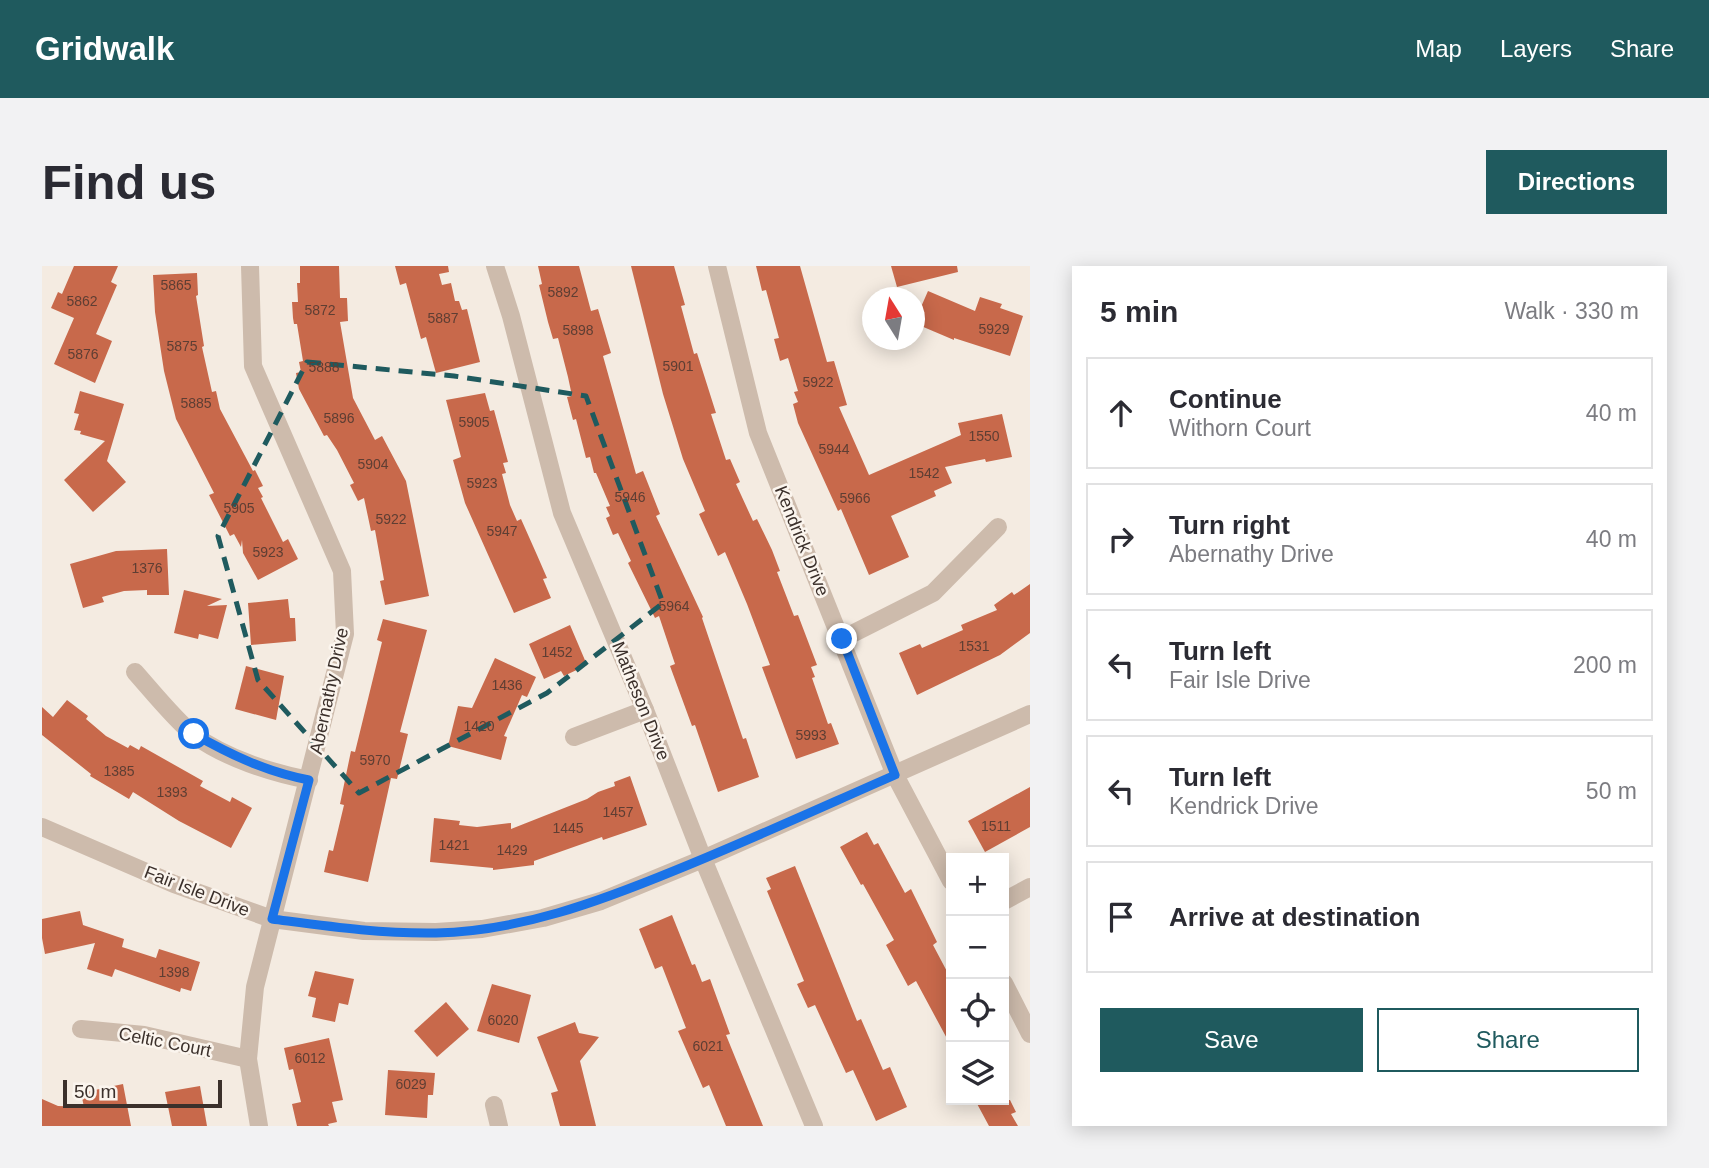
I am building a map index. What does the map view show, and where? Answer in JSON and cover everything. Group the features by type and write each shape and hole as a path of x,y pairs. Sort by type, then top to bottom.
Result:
{"street":[{"name":"Abernathy Drive","path":"250,266 253,366 342,571 345,634 255,987 248,1059 259,1126"},
{"name":"Matheson Drive","path":"495,266 511,316 562,513 645,709 703,859 814,1126"},
{"name":"Kendrick Drive","path":"717,266 758,433 895,775 946,872"},
{"path":"842,639 933,593 998,527"},
{"path":"135,672 194,734 223,751 278,774 309,780"},
{"path":"574,737 645,709"},
{"name":"Fair Isle Drive","path":"42,827 174,884 272,919 364,931 436,933 482,929 543,918 601,901 703,859 1030,714"},
{"path":"1009,898 1030,887"},
{"path":"1009,993 1030,1034"},
{"name":"Celtic Court","path":"81,1029 144,1035 248,1059"},
{"path":"494,1105 499,1126"}],"highlighted area":[{"path":"307,362 454,376 586,396 663,603 547,693 359,793 258,680 218,536"}],"building":[{"path":"74,266 118,266 111,282 117,285 96,334 112,341 95,383 54,364 74,318 51,308 58,292 62,294"},
{"path":"300,266 339,266 340,298 347,298 348,321 340,322 353,398 375,440 382,436 406,481 429,596 385,605 380,581 384,580 375,530 371,531 364,498 358,501 350,485 354,483 337,450 327,435 324,436 299,389 296,373 301,372 299,362 303,361 292,302 298,302"},
{"path":"395,266 448,266 449,272 439,274 442,285 451,283 455,301 459,301 462,310 467,309 480,362 436,373 426,337 421,339 406,283 400,285"},
{"path":"538,266 579,266 591,311 598,309 611,353 603,356 636,474 643,471 660,514 656,516 703,617 743,739 746,738 759,777 718,792 695,725 692,726 670,666 675,664 659,616 655,618 628,563 631,561 618,533 613,535 606,518 610,516 606,507 610,506 594,473 590,457 586,458 576,419 573,420 567,397 572,396 568,377 558,338 553,339 548,322 539,285 542,284"},
{"path":"631,266 674,266 685,305 681,306 694,354 697,353 716,413 711,414 726,460 730,459 740,482 736,484 753,521 757,519 772,550 780,571 777,572 794,616 798,615 817,665 811,667 815,677 812,678 828,724 831,723 839,744 796,759 762,667 770,665 747,604 725,552 718,556 699,514 705,511 683,459 663,394"},
{"path":"756,266 800,266 827,362 834,361 847,405 839,407 869,475 961,435 958,423 1002,414 1012,457 945,467 952,483 934,491 936,496 891,516 909,557 869,575 841,509 838,511 798,423 793,404 798,402 794,392 798,391 788,358 780,361 774,339 779,338 766,290 762,291"},
{"path":"891,266 957,266 958,272 897,287"},
{"path":"197,273 196,296 204,346 202,347 212,392 216,391 220,409 263,486 258,488 263,497 261,498 283,542 288,539 298,559 258,580 243,553 242,540 241,547 234,534 230,536 209,495 214,493 176,419 164,371 155,312 153,275"},
{"path":"928,291 975,311 980,297 1002,304 1000,308 1023,316 1010,356 954,340 925,328 925,298"},
{"path":"80,391 124,404 107,461 126,482 93,512 64,480 105,441 74,430 79,414 74,413"},
{"path":"485,393 490,411 494,410 508,462 503,463 506,473 502,474 510,505 517,521 521,519 537,555 547,578 543,579 551,598 514,613 465,503 453,460 461,457 446,400"},
{"path":"167,549 169,595 147,595 147,590 124,591 102,597 104,602 83,608 70,564 116,551"},
{"path":"1030,584 1030,633 1000,655 917,695 899,653 920,644 922,648 963,630 961,625 997,610 994,605 1012,592 1014,595"},
{"path":"184,590 222,599 207,606 227,605 218,639 199,634 198,639 174,633"},
{"path":"288,599 290,618 295,618 296,641 251,645 248,603"},
{"path":"383,619 427,630 400,732 408,734 397,779 391,778 368,882 324,872 329,850 333,851 344,805 340,804 351,751 355,752 382,642 377,640"},
{"path":"570,625 587,665 564,676 561,671 544,679 529,644"},
{"path":"495,658 536,677 527,697 522,695 504,736 507,737 501,760 448,746 458,706 472,708"},
{"path":"246,666 284,676 276,720 235,709"},
{"path":"67,700 88,716 86,719 106,736 128,748 130,745 139,750 141,746 203,781 200,786 230,802 232,797 252,808 231,848 179,821 133,792 129,799 90,776 91,774 42,735 42,707 53,717"},
{"path":"630,776 647,825 603,840 602,837 534,861 534,865 493,870 430,862 434,818 460,821 459,825 477,827 511,823 511,829 587,799 615,786 614,782"},
{"path":"1030,787 1030,827 985,852 968,821"},
{"path":"867,832 874,845 878,843 905,893 911,889 937,942 933,945 946,970 946,1037 916,981 908,986 886,945 894,940 840,847"},
{"path":"795,866 857,1021 861,1019 883,1070 890,1067 907,1107 876,1121 853,1070 846,1073 815,1005 808,1008 797,984 804,981 767,891 771,889 766,878"},
{"path":"80,911 83,925 124,939 122,947 156,958 159,949 200,962 191,991 181,988 180,992 115,969 112,977 87,969 95,943 45,954 42,919"},
{"path":"672,915 692,965 695,964 702,982 710,979 730,1034 726,1035 763,1126 726,1126 709,1085 703,1088 678,1031 686,1028 662,966 655,969 639,929"},
{"path":"315,971 354,979 348,1005 339,1003 335,1022 312,1017 316,998 308,996"},
{"path":"492,984 531,995 519,1043 477,1031"},
{"path":"446,1002 469,1029 437,1057 414,1031"},
{"path":"575,1022 579,1033 599,1037 580,1061 596,1126 560,1126 551,1093 558,1091 537,1037"},
{"path":"329,1038 343,1100 332,1102 337,1122 328,1124 329,1126 297,1126 292,1104 301,1102 293,1069 289,1070 284,1048"},
{"path":"388,1070 435,1073 433,1095 428,1095 427,1118 385,1115"},
{"path":"123,1084 131,1126 42,1126 42,1099 58,1106 84,1107 81,1093"},
{"path":"200,1086 207,1126 172,1126 165,1092"},
{"path":"1010,1100 1016,1112 1011,1114 1018,1126 989,1126 978,1105 1009,1105"}],"route":[{"path":"194,734 223,751 278,774 309,780 289,846 272,919 364,931 436,933 482,929 543,918 601,901 895,775 842,639"}]}
